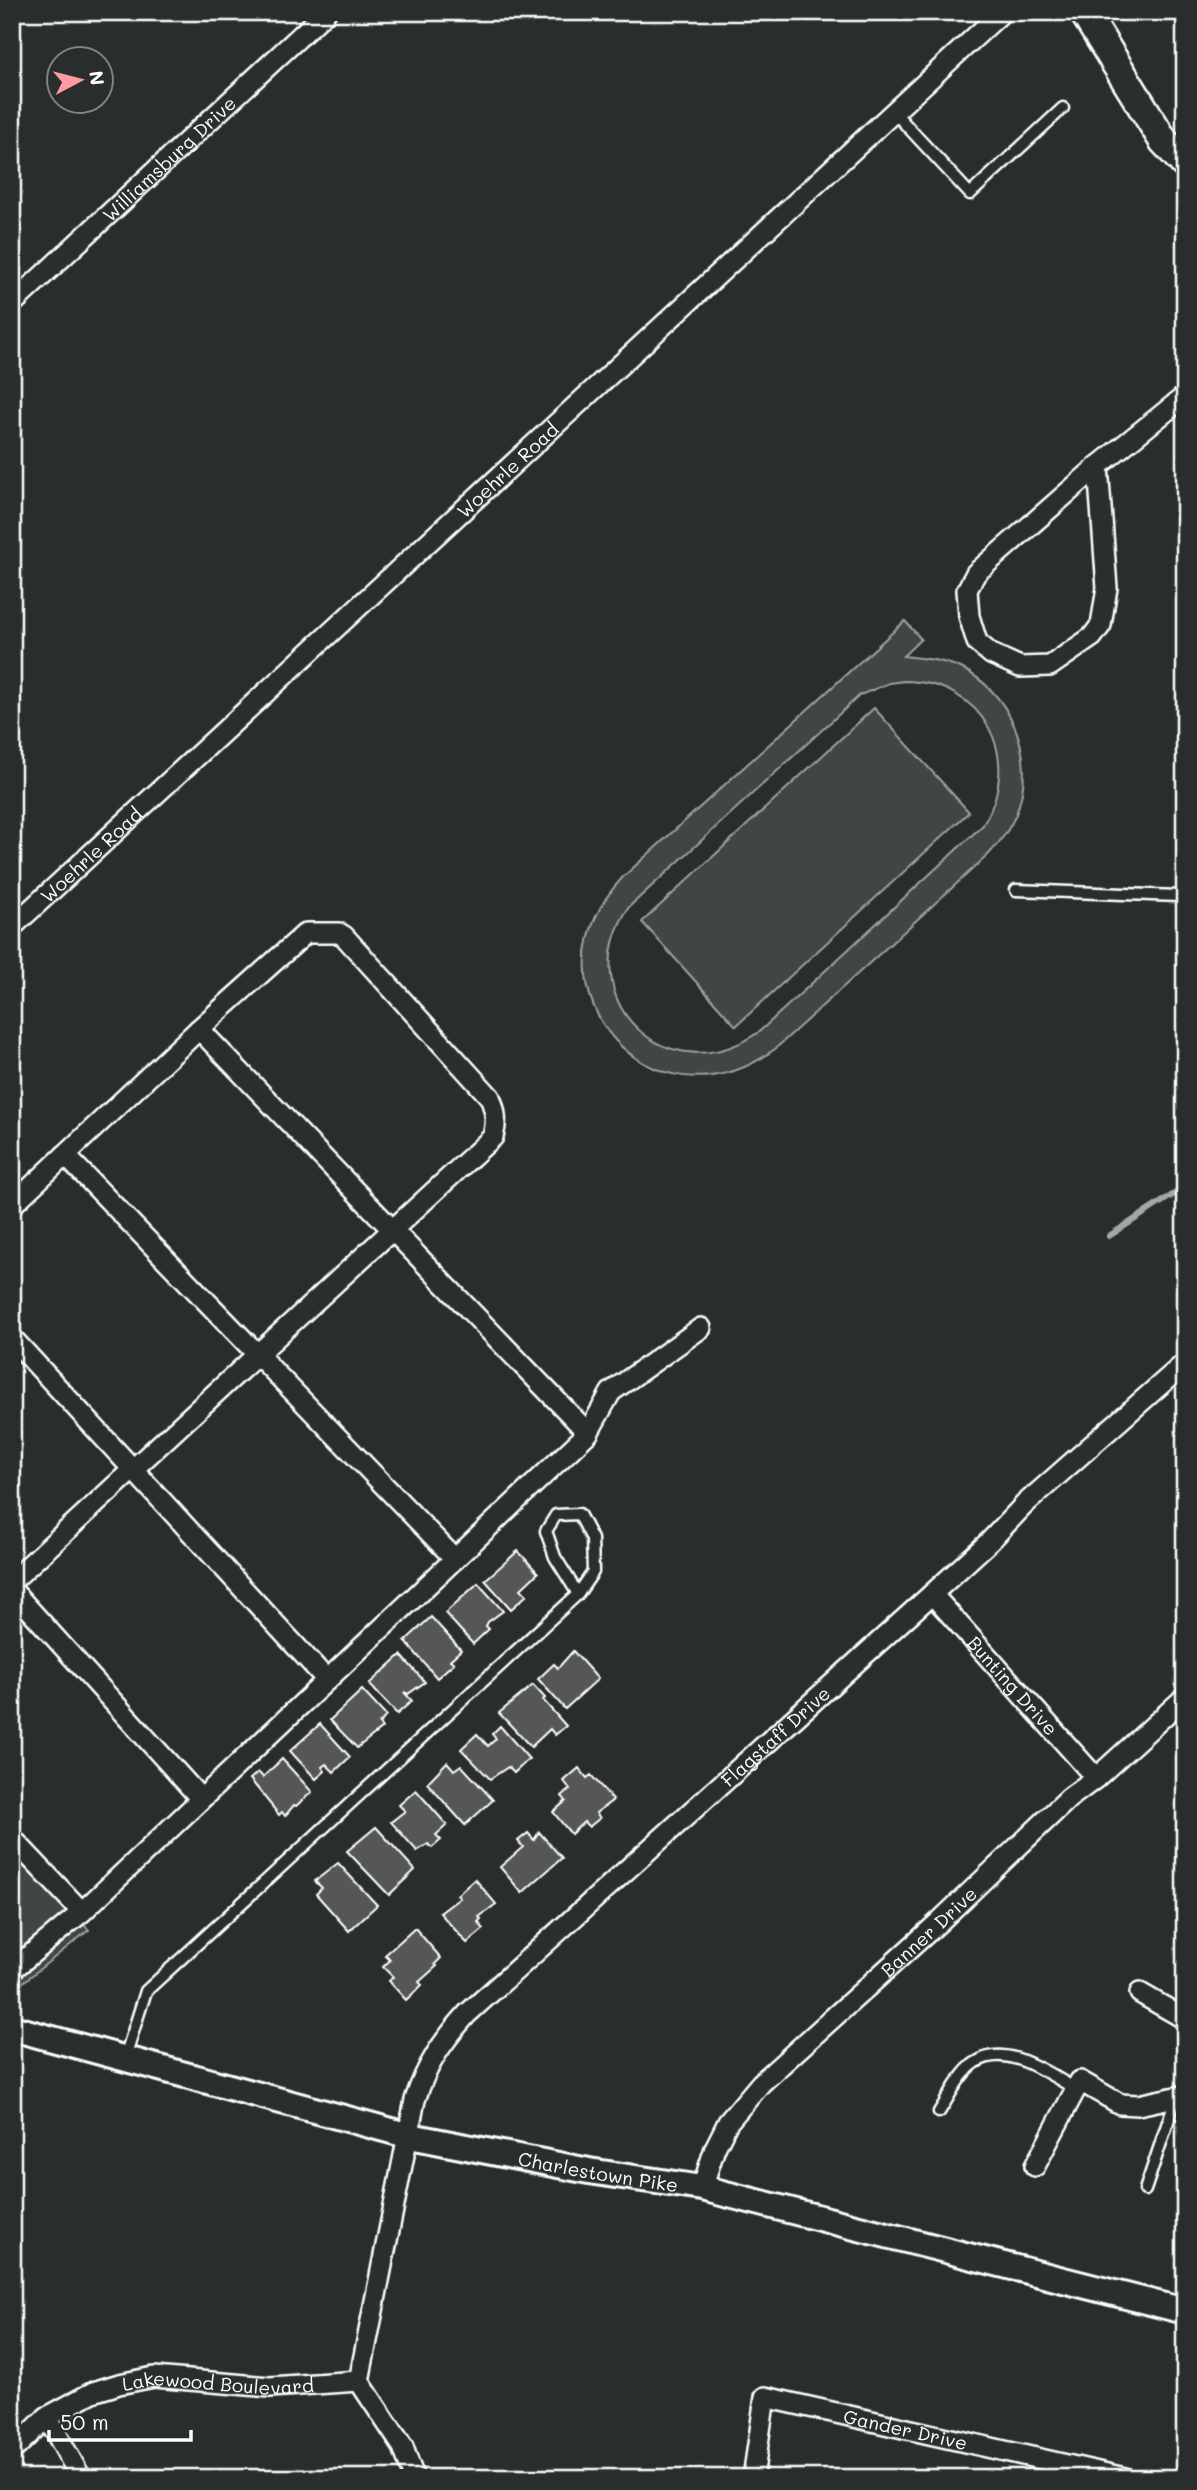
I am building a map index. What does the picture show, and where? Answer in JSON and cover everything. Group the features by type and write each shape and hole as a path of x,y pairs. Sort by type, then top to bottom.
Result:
{"main road":[{"path":"1084,12 1163,140 1185,164"}],"street":[{"name":"Williamsburg Drive","path":"12,304 326,12"},
{"name":"Woehrle Road","path":"12,927 1002,12"},
{"path":"1098,466 1107,588 1101,625 1092,638 1050,666 1020,667 990,654 977,642 969,616 967,590 976,573 1098,466 1185,396"},
{"path":"12,1205 199,1029 306,933 339,933 344,936 490,1097 495,1109 497,1121 493,1137 12,1581"},
{"path":"199,1029 587,1433"},
{"path":"65,1155 455,1559"},
{"path":"12,1970 82,1912 587,1433 611,1392 701,1328"},
{"path":"12,1338 327,1680"},
{"name":"Flagstaff Drive","path":"410,2136 415,2101 424,2073 442,2042 467,2014 990,1541 1025,1504 1185,1363"},
{"path":"12,1590 201,1799"},
{"name":"Bunting Drive","path":"932,1594 1096,1777"},
{"name":"Banner Drive","path":"702,2188 715,2148 728,2122 761,2083 940,1921 1069,1798 1185,1697"},
{"path":"12,1838 82,1912"},
{"path":"1140,1993 1185,2019"},
{"name":"Charlestown Pike","path":"12,2028 410,2136 590,2171 702,2188 1185,2311"},
{"path":"1035,2166 1080,2081 1120,2104 1138,2105 1180,2097"},
{"path":"410,2136 359,2382 403,2447 414,2478"},
{"name":"Lakewood Boulevard","path":"12,2451 47,2417 93,2392 154,2377 270,2387 359,2382"},
{"name":"Gander Drive","path":"753,2478 765,2397 1125,2478"},
{"path":"47,2417 81,2478"}],"lane":[{"path":"894,112 970,194 1063,108"},
{"path":"1016,890 1179,896 1185,899"},
{"path":"125,2057 146,1991 578,1594 593,1572 592,1539 579,1514 556,1515 546,1531 555,1558 578,1594"},
{"path":"939,2112 974,2063 992,2055 1010,2056 1076,2089"},
{"path":"1145,2190 1180,2097"}],"shaded area":[{"path":"905,621 921,639 903,656 947,663 978,679 993,692 1005,708 1021,745 1024,765 1019,805 1007,832 998,844 775,1049 729,1072 685,1076 645,1064 614,1039 593,1004 586,964 595,920 623,877","holes":["904,681 932,685 956,694 975,709 989,728 997,750 999,774 995,799 983,825 760,1031 726,1048 693,1053 662,1045 638,1029 620,1005 611,975 613,942 629,907 860,695 889,683"]},
{"path":"874,708 969,812 736,1026 642,922"},
{"path":"12,1849 89,1930 12,1991"}],"building":[{"path":"518,1551 538,1573 521,1589 527,1595 511,1609 485,1580"},
{"path":"478,1583 503,1611 488,1622 486,1626 489,1629 473,1644 445,1613"},
{"path":"431,1617 461,1650 450,1660 454,1663 437,1678 405,1641"},
{"path":"573,1651 598,1679 565,1709 538,1679 554,1664 558,1668"},
{"path":"401,1655 425,1682 408,1694 404,1692 412,1701 397,1714 369,1684"},
{"path":"533,1685 566,1726 555,1735 550,1729 531,1747 499,1713"},
{"path":"362,1690 386,1716 379,1724 382,1728 357,1748 330,1720"},
{"path":"320,1724 350,1757 334,1772 326,1764 322,1767 325,1771 316,1779 290,1751"},
{"path":"500,1726 529,1759 514,1773 508,1767 490,1779 461,1749 477,1734 488,1746 496,1739 492,1734"},
{"path":"282,1759 312,1792 294,1805 285,1816 282,1812 279,1815 250,1779 258,1772 263,1777"},
{"path":"447,1762 454,1770 461,1765 493,1800 465,1825 427,1783"},
{"path":"579,1768 587,1778 591,1775 613,1800 596,1813 600,1818 589,1827 584,1822 571,1834 553,1812 566,1801 562,1796 570,1789 564,1781"},
{"path":"416,1790 447,1825 436,1835 441,1840 432,1848 428,1844 417,1851 391,1822 405,1811 399,1805"},
{"path":"376,1827 415,1870 389,1895 347,1851"},
{"path":"539,1832 562,1858 522,1893 500,1867 523,1847 518,1841 528,1833 534,1840"},
{"path":"338,1863 377,1905 349,1931 316,1894 322,1888 315,1881"},
{"path":"475,1879 496,1904 479,1917 481,1919 478,1922 484,1929 467,1943 440,1913 460,1898 457,1895"},
{"path":"415,1928 441,1958 435,1964 437,1966 419,1982 422,1985 406,2000 389,1981 393,1977 383,1967 390,1960 385,1955"}],"waterway":[{"path":"1109,1236 1185,1187"}]}
